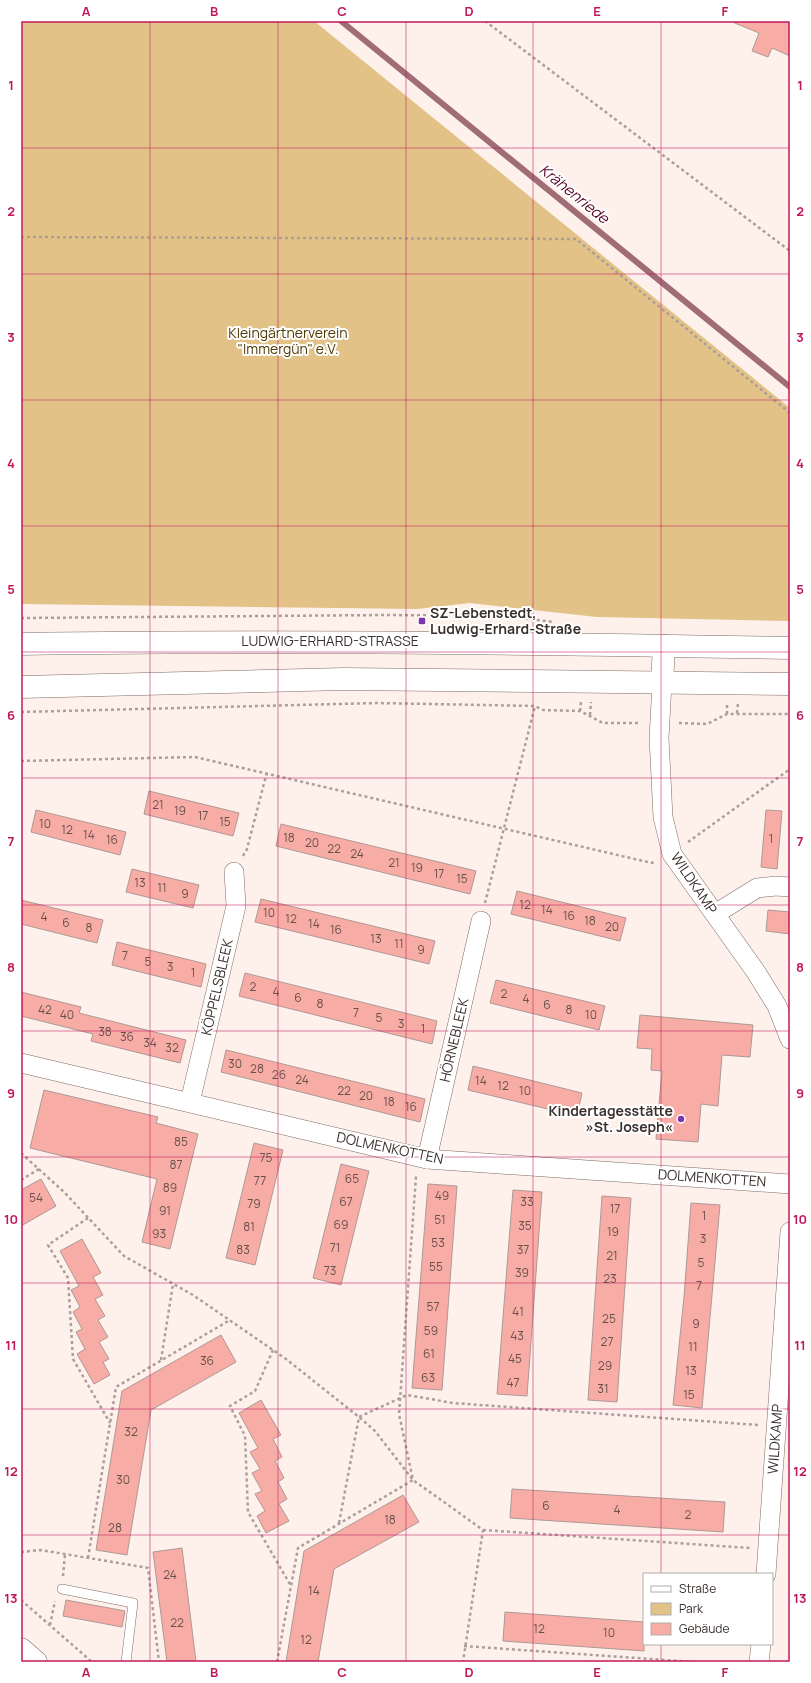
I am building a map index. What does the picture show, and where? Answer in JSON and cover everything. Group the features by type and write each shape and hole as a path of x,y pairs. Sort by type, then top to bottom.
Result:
{"main road":[{"name":"LUDWIG-ERHARD-STRASSE","path":"21,644 206,641 414,642 790,648"},
{"path":"662,682 664,646"},
{"path":"21,687 344,679 790,684"},
{"path":"21,1649 36,1662"}],"street":[{"name":"WILDKAMP","path":"662,682 659,723 663,817 672,854 715,914 777,1006 790,1039"},
{"name":"KÖPPELSBLEEK","path":"190,1102 236,906 234,872"},
{"path":"715,914 757,888 776,886 790,887"},
{"name":"HÖRNEBLEEK","path":"422,1157 481,921"},
{"name":"DOLMENKOTTEN","path":"21,1063 422,1157 790,1184"},
{"name":"WILDKAMP","path":"766,1573 790,1232"},
{"path":"759,1662 761,1645"}],"lane":[{"path":"62,1589 133,1603 126,1662"}],"path":[{"path":"485,21 790,251"},
{"path":"21,238 576,239 790,413"},
{"path":"21,618 386,615 502,616 555,622"},
{"path":"21,712 377,703 535,706 543,710 580,711 603,723 707,724 732,713 790,714"},
{"path":"481,921 535,706"},
{"path":"21,762 195,757 268,772 652,863 672,854 790,769"},
{"path":"234,872 247,849 268,772"},
{"path":"21,1153 88,1218 124,1256 193,1295 273,1350 359,1417 374,1431 413,1480 483,1530 768,1549"},
{"path":"413,1480 399,1414 422,1157"},
{"path":"21,1180 39,1170"},
{"path":"88,1218 48,1245 68,1278 73,1358 110,1423"},
{"path":"161,1360 173,1284"},
{"path":"88,1558 116,1387 230,1320"},
{"path":"273,1350 255,1391 230,1406 245,1436 248,1512 291,1586"},
{"path":"359,1417 406,1395 453,1403 727,1424 776,1425"},
{"path":"340,1523 359,1417"},
{"path":"277,1662 298,1548 413,1480"},
{"path":"463,1662 464,1646 483,1530"},
{"path":"21,1552 40,1550 148,1568 159,1662"},
{"path":"21,1600 92,1662"},
{"path":"464,1646 694,1662"}],"green space":[{"name":"Kleingärtnerverein \"Immergün\" e.V.","path":"21,21 314,21 790,408 790,621 597,617 470,603 417,609 21,604"}],"building":[{"path":"730,21 790,21 790,56 772,48 768,57 752,51 759,33"},
{"path":"149,791 239,813 233,836 144,814"},
{"path":"36,810 126,832 120,855 31,832"},
{"path":"766,810 782,811 777,869 761,867"},
{"path":"281,824 476,871 470,894 276,846"},
{"path":"132,869 199,885 193,908 126,892"},
{"path":"517,891 626,918 620,941 511,914"},
{"path":"261,899 435,941 429,964 255,922"},
{"path":"21,900 103,920 97,943 21,924"},
{"path":"768,910 790,912 790,934 766,931"},
{"path":"117,942 206,964 201,987 112,965"},
{"path":"245,973 437,1021 432,1044 239,996"},
{"path":"496,980 605,1006 599,1030 490,1003"},
{"path":"21,992 81,1007 79,1013 186,1040 180,1063 91,1041 93,1034 21,1016"},
{"path":"640,1015 753,1025 750,1057 722,1055 718,1106 701,1104 698,1142 656,1139 662,1071 651,1070 652,1049 637,1048"},
{"path":"226,1050 425,1099 420,1122 221,1072"},
{"path":"473,1066 582,1093 577,1116 468,1090"},
{"path":"44,1090 158,1117 156,1123 198,1134 170,1249 142,1242 157,1179 30,1148"},
{"path":"254,1143 283,1150 255,1265 226,1258"},
{"path":"341,1164 369,1171 341,1285 313,1278"},
{"path":"41,1179 56,1206 21,1226 21,1190"},
{"path":"428,1184 457,1186 442,1390 412,1388"},
{"path":"513,1190 542,1192 527,1396 497,1394"},
{"path":"602,1196 631,1198 617,1402 588,1400"},
{"path":"691,1203 720,1205 702,1408 673,1405 684,1297"},
{"path":"82,1239 101,1273 93,1277 103,1295 95,1299 105,1316 98,1320 108,1337 99,1342 109,1359 103,1362 110,1375 94,1384 77,1354 85,1349 76,1332 82,1329 73,1312 80,1307 71,1290 79,1286 60,1251"},
{"path":"221,1335 236,1362 151,1410 127,1555 96,1550 122,1391"},
{"path":"261,1400 281,1435 273,1439 282,1457 275,1461 284,1478 278,1482 287,1499 279,1504 289,1521 266,1533 257,1516 265,1511 255,1494 262,1491 252,1473 260,1469 250,1452 258,1448 239,1413"},
{"path":"512,1489 725,1502 723,1532 510,1518"},
{"path":"403,1495 419,1522 334,1569 318,1662 286,1662 304,1551"},
{"path":"182,1548 196,1662 167,1662 153,1552"},
{"path":"66,1600 125,1611 122,1627 63,1616"},
{"path":"505,1612 643,1622 644,1651 503,1641"}],"waterway":[{"name":"Krähenriede","path":"341,21 790,387"}],"place":[{"name":"SZ-Lebenstedt, Ludwig-Erhard-Straße","path":"422,621"},
{"name":"Kindertagesstätte »St. Joseph«","path":"681,1119"}]}
